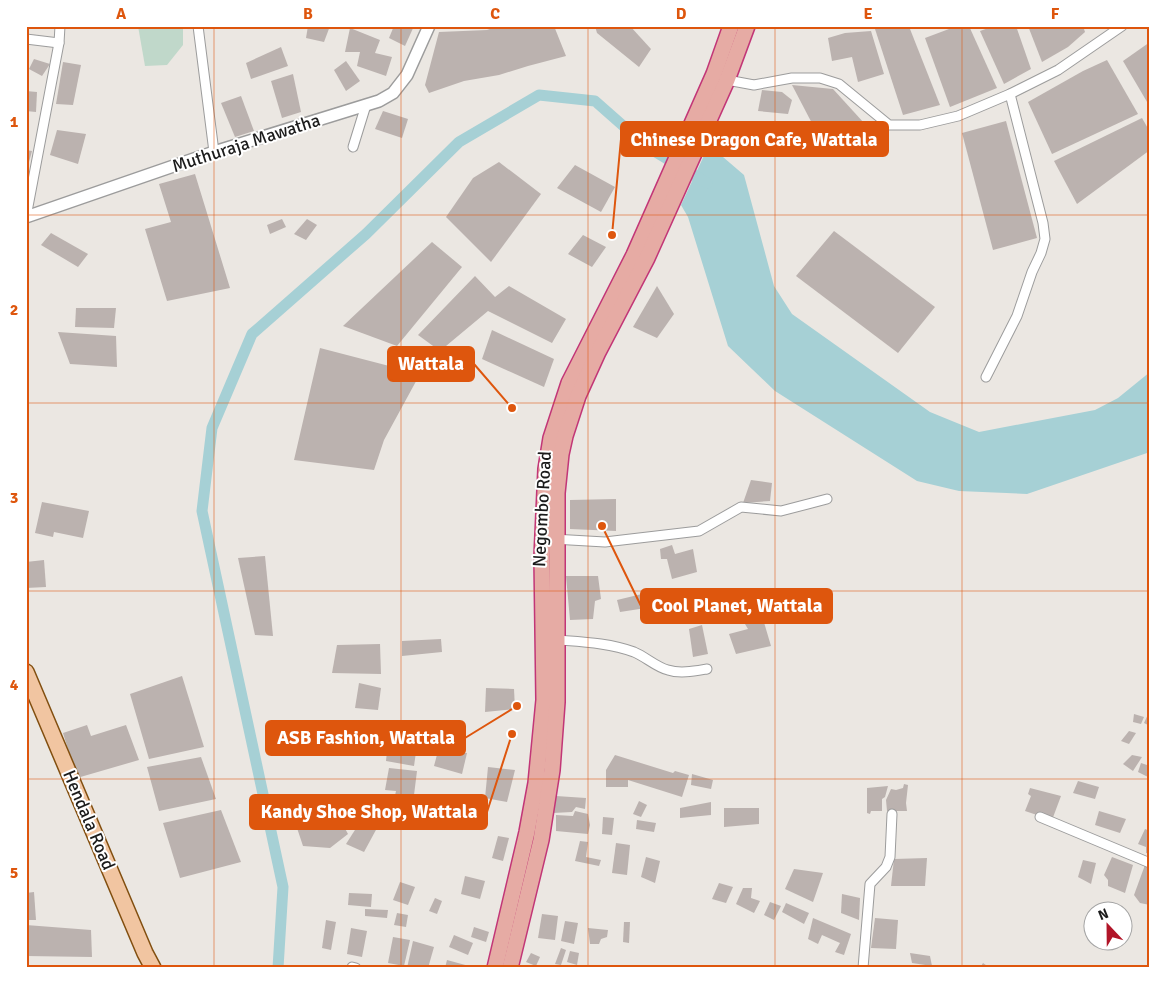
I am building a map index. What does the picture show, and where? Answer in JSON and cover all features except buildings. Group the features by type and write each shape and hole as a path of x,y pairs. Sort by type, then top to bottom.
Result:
{"highway":[{"name":"Negombo Road","path":"700,123 714,74 731,26"},
{"name":"Negombo Road","path":"510,968 532,883 549,797 557,702 558,640 550,539 548,458 551,438 564,394 584,351 666,198 700,123 727,80 747,26"},
{"name":"Negombo Road","path":"494,968 525,842 536,783 544,700 550,539"}],"main road":[{"name":"Hendala Road","path":"26,672 30,693 153,968"}],"street":[{"path":"26,217 59,43 60,26"},
{"path":"198,26 214,152"},
{"name":"Muthuraja Mawatha","path":"26,217 214,152 379,101 393,92 407,75 428,26"},
{"path":"727,80 754,85 792,78 820,78 839,84 889,124 903,126 920,125 958,116 1010,94 1058,70 1122,26"},
{"path":"26,39 59,43"},
{"path":"986,377 1017,316 1045,239 1043,222 1010,94"},
{"path":"354,147 366,105"},
{"path":"550,539 606,542 699,531 742,508 781,511 827,499"},
{"path":"558,640 597,643 620,648 634,652 670,671 685,672 706,669"},
{"path":"863,968 870,884 886,867 890,857 892,814"},
{"path":"1040,817 1150,863"}],"green space":[{"path":"138,26 183,26 183,45 167,65 145,66"}],"water":[{"path":"709,145 744,175 774,286 792,314 930,412 979,432 1095,410 1118,398 1150,372 1150,452 1027,494 959,491 917,481 775,391 728,346 688,217 681,205"}],"waterway":[{"path":"278,968 283,887 202,511 212,428 252,334 366,234 459,142 539,95 595,101 646,146 707,183"}],"place":[{"name":"Chinese Dragon Cafe, Wattala","path":"612,235"},
{"name":"Wattala","path":"512,408"},
{"name":"Cool Planet, Wattala","path":"602,526"},
{"name":"ASB Fashion, Wattala","path":"517,706"},
{"name":"Kandy Shoe Shop, Wattala","path":"512,734"}]}
